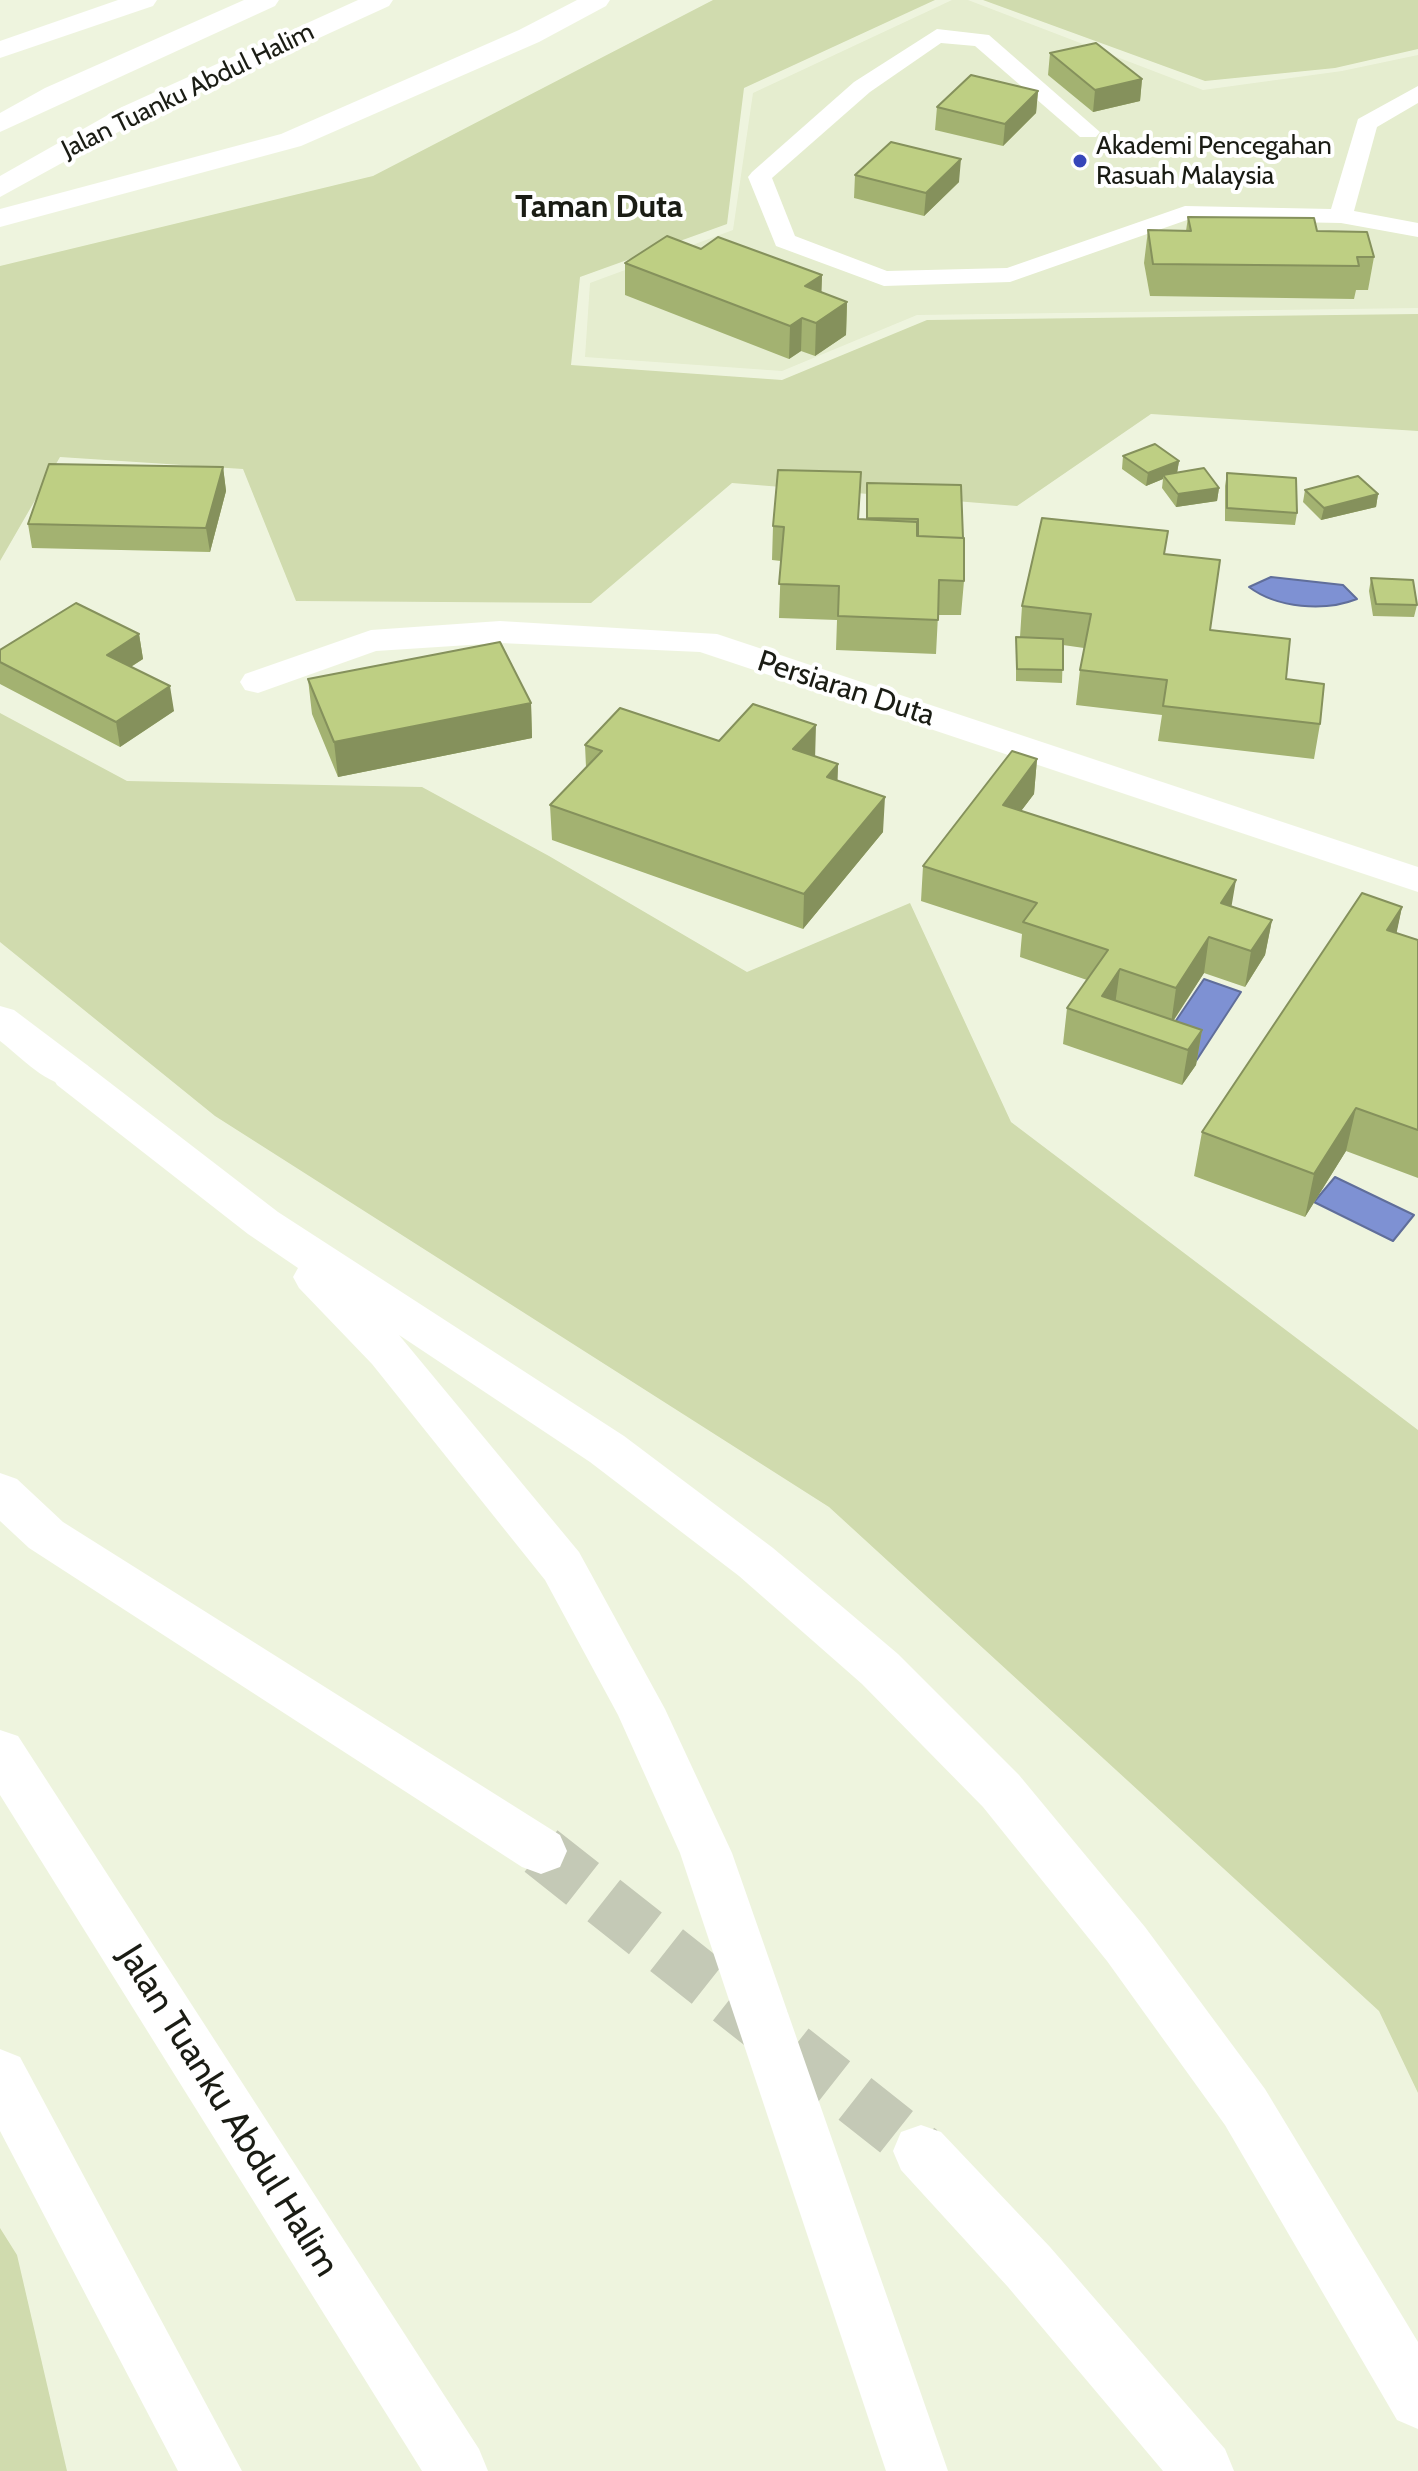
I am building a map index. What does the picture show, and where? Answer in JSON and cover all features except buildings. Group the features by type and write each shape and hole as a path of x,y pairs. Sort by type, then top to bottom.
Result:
{"main road":[{"path":"0,50 144,0"},
{"name":"Jalan Tuanku Abdul Halim","path":"0,124 55,94 266,0"},
{"name":"Jalan Tuanku Abdul Halim","path":"0,188 132,113 380,0"},
{"path":"0,218 291,140 529,36 597,0"},
{"name":"Persiaran Duta","path":"258,682 371,641 500,632 704,642 1418,880"},
{"path":"0,1020 263,1223 607,1449 756,1562 880,1669 990,1780 1126,1944 1245,2107 1418,2399"},
{"path":"263,1223 388,1352 562,1566 640,1709 706,1853 917,2471"},
{"path":"0,1492 46,1535 541,1851"},
{"name":"Jalan Tuanku Abdul Halim","path":"0,1751 457,2471"},
{"path":"0,2075 211,2471"},
{"path":"921,2151 1029,2267 1203,2471"}],"lane":[{"path":"1088,132 981,40 937,36 862,87 760,177 785,241 884,279 1010,275 1185,213 1341,216 1418,230"},
{"path":"1341,216 1366,124 1418,93"}],"shaded area":[{"path":"713,0 935,0 744,88 727,224 580,277 571,365 782,380 927,320 1418,314 1418,431 1151,414 1017,506 732,483 591,603 296,601 243,469 60,457 0,561 0,266 373,176"},
{"name":"Akademi Pencegahan Rasuah Malaysia","path":"952,0 968,0 1203,90 1342,71 1418,55 1418,308 917,315 782,371 585,357 590,283 733,230 753,93"},
{"path":"983,0 1418,0 1418,49 1335,68 1205,81"},
{"path":"0,713 127,781 422,787 549,856 747,972 910,903 1011,1122 1418,1430 1418,2093 1379,2011 829,1507 215,1116 0,942"},
{"path":"0,2228 17,2255 67,2471 0,2471"}],"water":[{"path":"1271,577 1343,585 1357,599 1330,606 1301,606 1273,600 1249,587"},
{"path":"1204,979 1241,992 1196,1061 1171,1028"},
{"path":"1335,1177 1414,1215 1393,1241 1314,1202"}],"tunnel":[{"path":"541,1851 921,2151"}],"place":[{"name":"Akademi Pencegahan Rasuah Malaysia","path":"1080,161"}],"district":[{"name":"Taman Duta","path":"599,208"}]}
